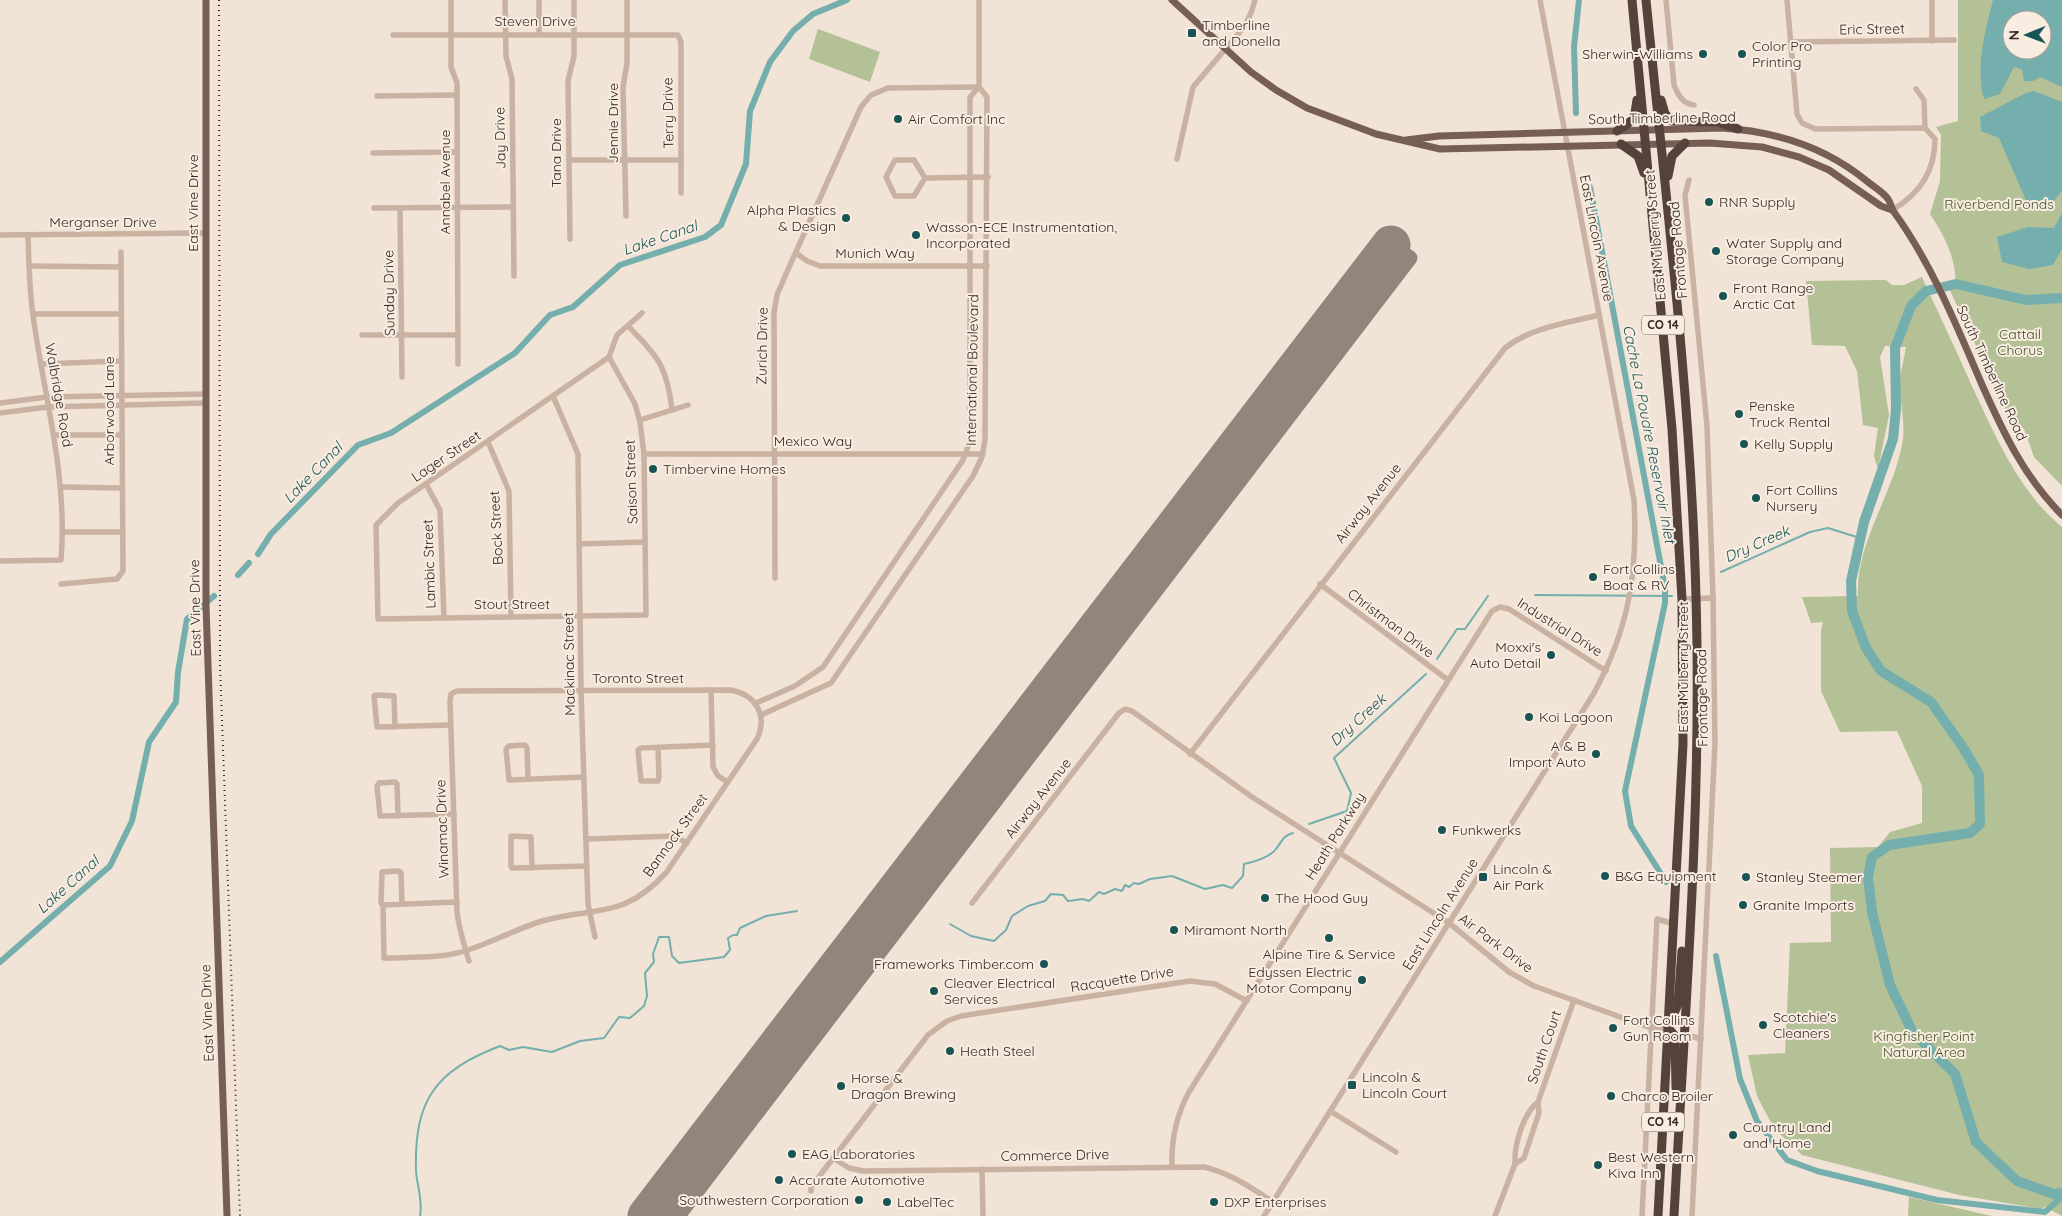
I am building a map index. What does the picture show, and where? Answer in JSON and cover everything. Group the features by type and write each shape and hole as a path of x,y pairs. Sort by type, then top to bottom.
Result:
{"highway":[{"path":"1617,131 1634,119 1638,104 1628,0"},
{"name":"East Mulberry Street","path":"1632,0 1672,429 1682,598 1682,744 1658,1216"},
{"path":"1647,0 1665,114 1675,122 1718,122 1738,129"},
{"name":"East Mulberry Street","path":"1647,0 1692,495 1696,598 1698,724 1674,1216"},
{"path":"1675,300 1678,279 1668,171 1672,156 1685,143"},
{"path":"1621,144 1635,152 1643,167 1651,242 1658,273"},
{"path":"1679,1118 1675,1077 1675,1036 1668,1028 1678,1004 1684,906 1693,836"}],"main road":[{"name":"East Vine Drive","path":"206,0 206,606 227,1216"},
{"name":"South Timberline Road","path":"1172,0 1224,49 1263,81 1307,108 1376,134 1440,149 1567,147 1621,144 1743,144 1799,157 1836,174 1881,206 1892,210"},
{"name":"South Timberline Road","path":"1406,140 1439,136 1738,129 1788,139 1831,156 1878,190 1888,200 1892,210 1908,230 1928,265 2007,440 2026,472 2046,499 2062,514"}],"street":[{"name":"Annabel Avenue","path":"451,0 451,67 457,83 458,364"},
{"name":"Jay Drive","path":"505,0 506,56 512,80 514,276"},
{"path":"539,0 539,34"},
{"path":"574,0 574,34"},
{"name":"Jennie Drive","path":"626,216 623,87 627,63 627,0"},
{"name":"International Boulevard","path":"761,715 831,683 972,476 983,454 985,440 988,177 987,97 979,87 979,0"},
{"path":"1177,159 1193,87 1248,21 1255,0"},
{"name":"East Lincoln Avenue","path":"1264,1216 1606,671 1620,638 1630,601 1636,545 1634,500 1540,0"},
{"path":"1666,0 1674,85 1680,98 1694,105"},
{"path":"1787,0 1797,114 1806,126 1815,129 1925,128"},
{"path":"1932,0 1932,40"},
{"name":"Tana Drive","path":"570,239 568,81 572,66 574,34"},
{"name":"Steven Drive","path":"393,35 678,35"},
{"name":"Terry Drive","path":"678,35 681,42 681,193"},
{"name":"Eric Street","path":"1790,42 1954,40"},
{"name":"International Boulevard","path":"757,706 795,686 823,667 964,460 970,441 970,97 979,87"},
{"name":"Zurich Drive","path":"775,578 774,313 777,295 861,107 871,95 888,88 979,87"},
{"path":"1892,210 1905,203 1920,188 1932,166 1935,138 1925,128 1924,100 1916,89"},
{"path":"377,96 457,96"},
{"path":"373,153 457,152"},
{"path":"569,160 681,160"},
{"path":"896,160 914,160 925,178 914,196 895,196 886,177 896,160"},
{"path":"925,178 988,177"},
{"name":"Frontage Road","path":"1689,180 1685,195 1707,426 1713,598 1715,743 1692,1216"},
{"path":"374,208 514,207"},
{"name":"Sunday Drive","path":"400,208 402,377"},
{"name":"Merganser Drive","path":"0,235 206,233"},
{"name":"Walbridge Road","path":"0,561 62,560 64,532 62,487 55,435 48,407 33,314 28,235"},
{"name":"Arborwood Lane","path":"61,584 117,579 123,571 121,252"},
{"name":"Munich Way","path":"796,253 806,261 820,266 987,266"},
{"path":"30,266 121,267"},
{"path":"609,357 617,335 642,313"},
{"path":"33,314 121,314"},
{"name":"Airway Avenue","path":"1190,754 1505,348 1522,337 1544,328 1599,315"},
{"path":"628,326 662,364 669,388 672,410"},
{"path":"362,335 458,335"},
{"name":"Lager Street","path":"378,619 376,526 398,503 609,357"},
{"name":"Saison Street","path":"609,357 635,404 640,420 644,454 646,614"},
{"path":"41,364 122,361"},
{"path":"0,403 47,397 122,394 206,394"},
{"name":"Mackinac Street","path":"553,396 578,454 581,691 586,839 589,913 595,937"},
{"path":"0,413 48,407 206,403"},
{"path":"640,420 688,405"},
{"path":"55,435 122,435"},
{"name":"Bock Street","path":"488,442 509,490 511,616"},
{"name":"Mexico Way","path":"644,454 983,454"},
{"name":"Lambic Street","path":"426,484 440,510 444,617"},
{"path":"62,487 122,488"},
{"path":"64,532 123,532"},
{"path":"579,544 645,542"},
{"name":"Christman Drive","path":"1320,584 1448,680"},
{"path":"1682,598 1713,598"},
{"name":"Heath Parkway","path":"1172,1166 1173,1133 1181,1107 1492,611 1500,607"},
{"name":"Industrial Drive","path":"1500,607 1509,609 1606,671"},
{"name":"Stout Street","path":"378,619 646,614"},
{"path":"710,690 715,772 728,782"},
{"name":"Toronto Street","path":"451,694 457,691 710,690 742,692 757,706"},
{"name":"Winamac Drive","path":"451,694 450,725 457,902 459,926 469,961"},
{"path":"395,727 394,696 374,696 375,725 377,727 395,727 450,725"},
{"path":"757,706 761,715"},
{"name":"Airway Avenue","path":"972,904 1119,713 1125,709"},
{"name":"Air Park Drive","path":"1125,709 1132,710 1190,754 1449,923 1514,975 1534,986 1651,1028 1668,1028"},
{"name":"Bannock Street","path":"383,905 384,958 435,956 466,951 542,921 620,907 637,899 653,887 666,873 687,843 757,739 761,730 761,715"},
{"path":"528,779 527,748 525,745 509,746 506,748 509,780 584,777"},
{"path":"658,747 660,778 658,781 641,782 638,750 641,748 658,747 713,745"},
{"path":"398,816 397,784 395,782 378,783 378,815 398,816 454,814"},
{"path":"532,868 530,837 511,836 512,868 532,868 587,866"},
{"path":"586,839 674,836 687,843"},
{"path":"402,904 401,873 399,871 382,872 381,904 383,905 457,902"},
{"path":"1642,1216 1657,919 1674,924"},
{"name":"Racquette Drive","path":"811,1191 811,1187 918,1047 934,1029 947,1021 961,1016 1190,981 1215,984 1247,1001"},
{"name":"South Court","path":"1514,1164 1524,1158 1539,1113 1538,1102 1574,1000"},
{"path":"1684,1034 1701,1039"},
{"name":"South Court","path":"1495,1216 1514,1164 1514,1153 1529,1109 1538,1102"},
{"path":"1330,1111 1396,1152"},
{"name":"Commerce Drive","path":"833,1158 850,1168 862,1171 1204,1167 1219,1170 1273,1202"},
{"path":"982,1169 983,1216"}],"green space":[{"name":"Riverbend Ponds","path":"1958,0 2062,0 2062,486 2034,457 2024,429 2008,418 2001,393 1997,391 1948,286 1956,284 1954,264 1945,239 1930,214 1940,181 1941,135 1936,127 1958,121"},
{"path":"818,29 880,52 870,82 809,59"},
{"name":"Kingfisher Point Natural Area","path":"1922,277 1989,423 2009,461 2033,497 2046,513 2062,527 2062,1216 2045,1207 2041,1209 1959,1195 1802,1155 1780,1134 1769,1119 1757,1096 1748,1055 1785,1053 1790,943 1831,942 1830,848 1878,847 1890,832 1922,823 1922,786 1897,731 1840,732 1821,691 1821,631 1823,622 1811,623 1802,597 1858,596 1863,556 1899,459 1903,439 1900,385 1906,347 1885,346 1880,357 1889,415 1878,469 1874,456 1878,428 1863,425 1857,371 1845,346 1812,345 1806,281 1886,280 1892,285 1904,285"},
{"path":"1909,1197 1992,1216 1908,1216"}],"water":[{"path":"1993,0 2062,0 2062,87 2040,77 2033,81 2024,81 2022,69 2014,67 2000,94 1984,99 1980,75 1984,37"},
{"path":"2034,91 2062,102 2062,191 2047,209 2033,209 2028,205 1999,138 1981,131 1980,117 2026,93"},
{"path":"2062,213 2062,249 2053,265 2029,269 2002,262 1997,237 2028,227 2054,228"}],"waterway":[{"name":"Lake Canal","path":"258,554 271,534 358,445 391,433 515,353 550,315 573,307 620,265 705,237 721,225 746,164 750,111 770,62 793,31 813,14 847,0"},
{"name":"Cache La Poudre Reservoir Inlet","path":"1576,113 1574,47 1579,0"},
{"name":"Cache La Poudre Reservoir Inlet","path":"1590,187 1665,588 1665,603 1625,791 1631,826 1666,882"},
{"path":"2062,298 2026,300 1956,284 1926,291 1911,306 1895,348 1896,409 1893,439 1864,522 1851,581 1852,611 1866,648 1881,671 1931,702 1964,749 1979,775 1980,824 1970,833 1889,845 1872,857 1868,877 1872,912 1890,985 1912,1031 1955,1074 1976,1142 2017,1181 2054,1194 2062,1193"},
{"name":"Dry Creek","path":"1721,572 1810,532 1828,528 1860,538"},
{"name":"Lake Canal","path":"238,575 249,563"},
{"name":"Dry Creek","path":"1535,595 1672,596"},
{"name":"Lake Canal","path":"0,962 110,866 132,821 149,742 176,702 178,672 187,619 214,596"},
{"name":"Dry Creek","path":"1437,659 1457,629 1465,629 1488,596"},
{"name":"Dry Creek","path":"1309,824 1347,811 1351,793 1334,758 1426,674"},
{"name":"Dry Creek","path":"950,924 971,936 994,941 1006,930 1012,916 1028,906 1045,901 1051,894 1063,895 1068,901 1083,899 1089,901 1099,892 1104,894 1115,889 1122,891 1125,885 1129,887 1134,883 1139,884 1150,879 1172,876 1205,889 1223,885 1232,888 1243,876 1244,864 1266,857 1276,849 1284,838 1293,833"},
{"name":"Dry Creek","path":"420,1216 421,1210 416,1171 416,1146 419,1125 433,1091 444,1078 459,1066 500,1046 509,1050 523,1047 552,1052 580,1041 604,1038 619,1017 630,1018 644,1006 647,996 645,973 654,962 653,954 659,937 669,937 672,956 679,963 724,957 730,950 728,938 737,935 740,928 766,916 797,911"},
{"name":"Cache La Poudre Reservoir Inlet","path":"1716,956 1740,1079 1757,1121 1787,1160 1817,1171 1937,1200 2045,1212 2062,1197"}],"taxiway":[{"path":"678,1216 1410,258 1391,245"}],"runway":[{"path":"647,1216 1391,245"}],"railway":[{"path":"219,0 220,665 240,1216"}],"place":[{"name":"Timberline and Donella","path":"1192,33"},
{"name":"Sherwin-Williams","path":"1703,54"},
{"name":"Color Pro Printing","path":"1742,54"},
{"name":"Air Comfort Inc","path":"898,119"},
{"name":"RNR Supply","path":"1709,202"},
{"name":"Alpha Plastics & Design","path":"846,218"},
{"name":"Wasson-ECE Instrumentation, Incorporated","path":"916,235"},
{"name":"Water Supply and Storage Company","path":"1716,251"},
{"name":"Front Range Arctic Cat","path":"1723,296"},
{"name":"Penske Truck Rental","path":"1739,414"},
{"name":"Kelly Supply","path":"1744,444"},
{"name":"Timbervine Homes","path":"653,469"},
{"name":"Fort Collins Nursery","path":"1756,498"},
{"name":"Fort Collins Boat & RV","path":"1593,577"},
{"name":"Moxxi's Auto Detail","path":"1551,655"},
{"name":"Koi Lagoon","path":"1529,717"},
{"name":"A & B Import Auto","path":"1596,754"},
{"name":"Funkwerks","path":"1442,830"},
{"name":"B&G Equipment","path":"1605,876"},
{"name":"Lincoln & Air Park","path":"1483,877"},
{"name":"Stanley Steemer","path":"1746,877"},
{"name":"The Hood Guy","path":"1265,898"},
{"name":"Granite Imports","path":"1743,905"},
{"name":"Miramont North","path":"1174,930"},
{"name":"Alpine Tire & Service","path":"1329,938"},
{"name":"Frameworks Timber.com","path":"1044,964"},
{"name":"Edyssen Electric Motor Company","path":"1362,980"},
{"name":"Cleaver Electrical Services","path":"934,991"},
{"name":"Scotchie's Cleaners","path":"1763,1025"},
{"name":"Fort Collins Gun Room","path":"1613,1028"},
{"name":"Heath Steel","path":"950,1051"},
{"name":"Lincoln & Lincoln Court","path":"1352,1085"},
{"name":"Horse & Dragon Brewing","path":"841,1086"},
{"name":"Charco Broiler","path":"1611,1096"},
{"name":"Country Land and Home","path":"1733,1135"},
{"name":"EAG Laboratories","path":"792,1154"},
{"name":"Best Western Kiva Inn","path":"1598,1165"},
{"name":"Accurate Automotive","path":"779,1180"},
{"name":"Southwestern Corporation","path":"859,1200"},
{"name":"LabelTec","path":"887,1202"},
{"name":"DXP Enterprises","path":"1214,1202"}],"park label":[{"name":"Cattail Chorus","path":"2020,342"}]}
